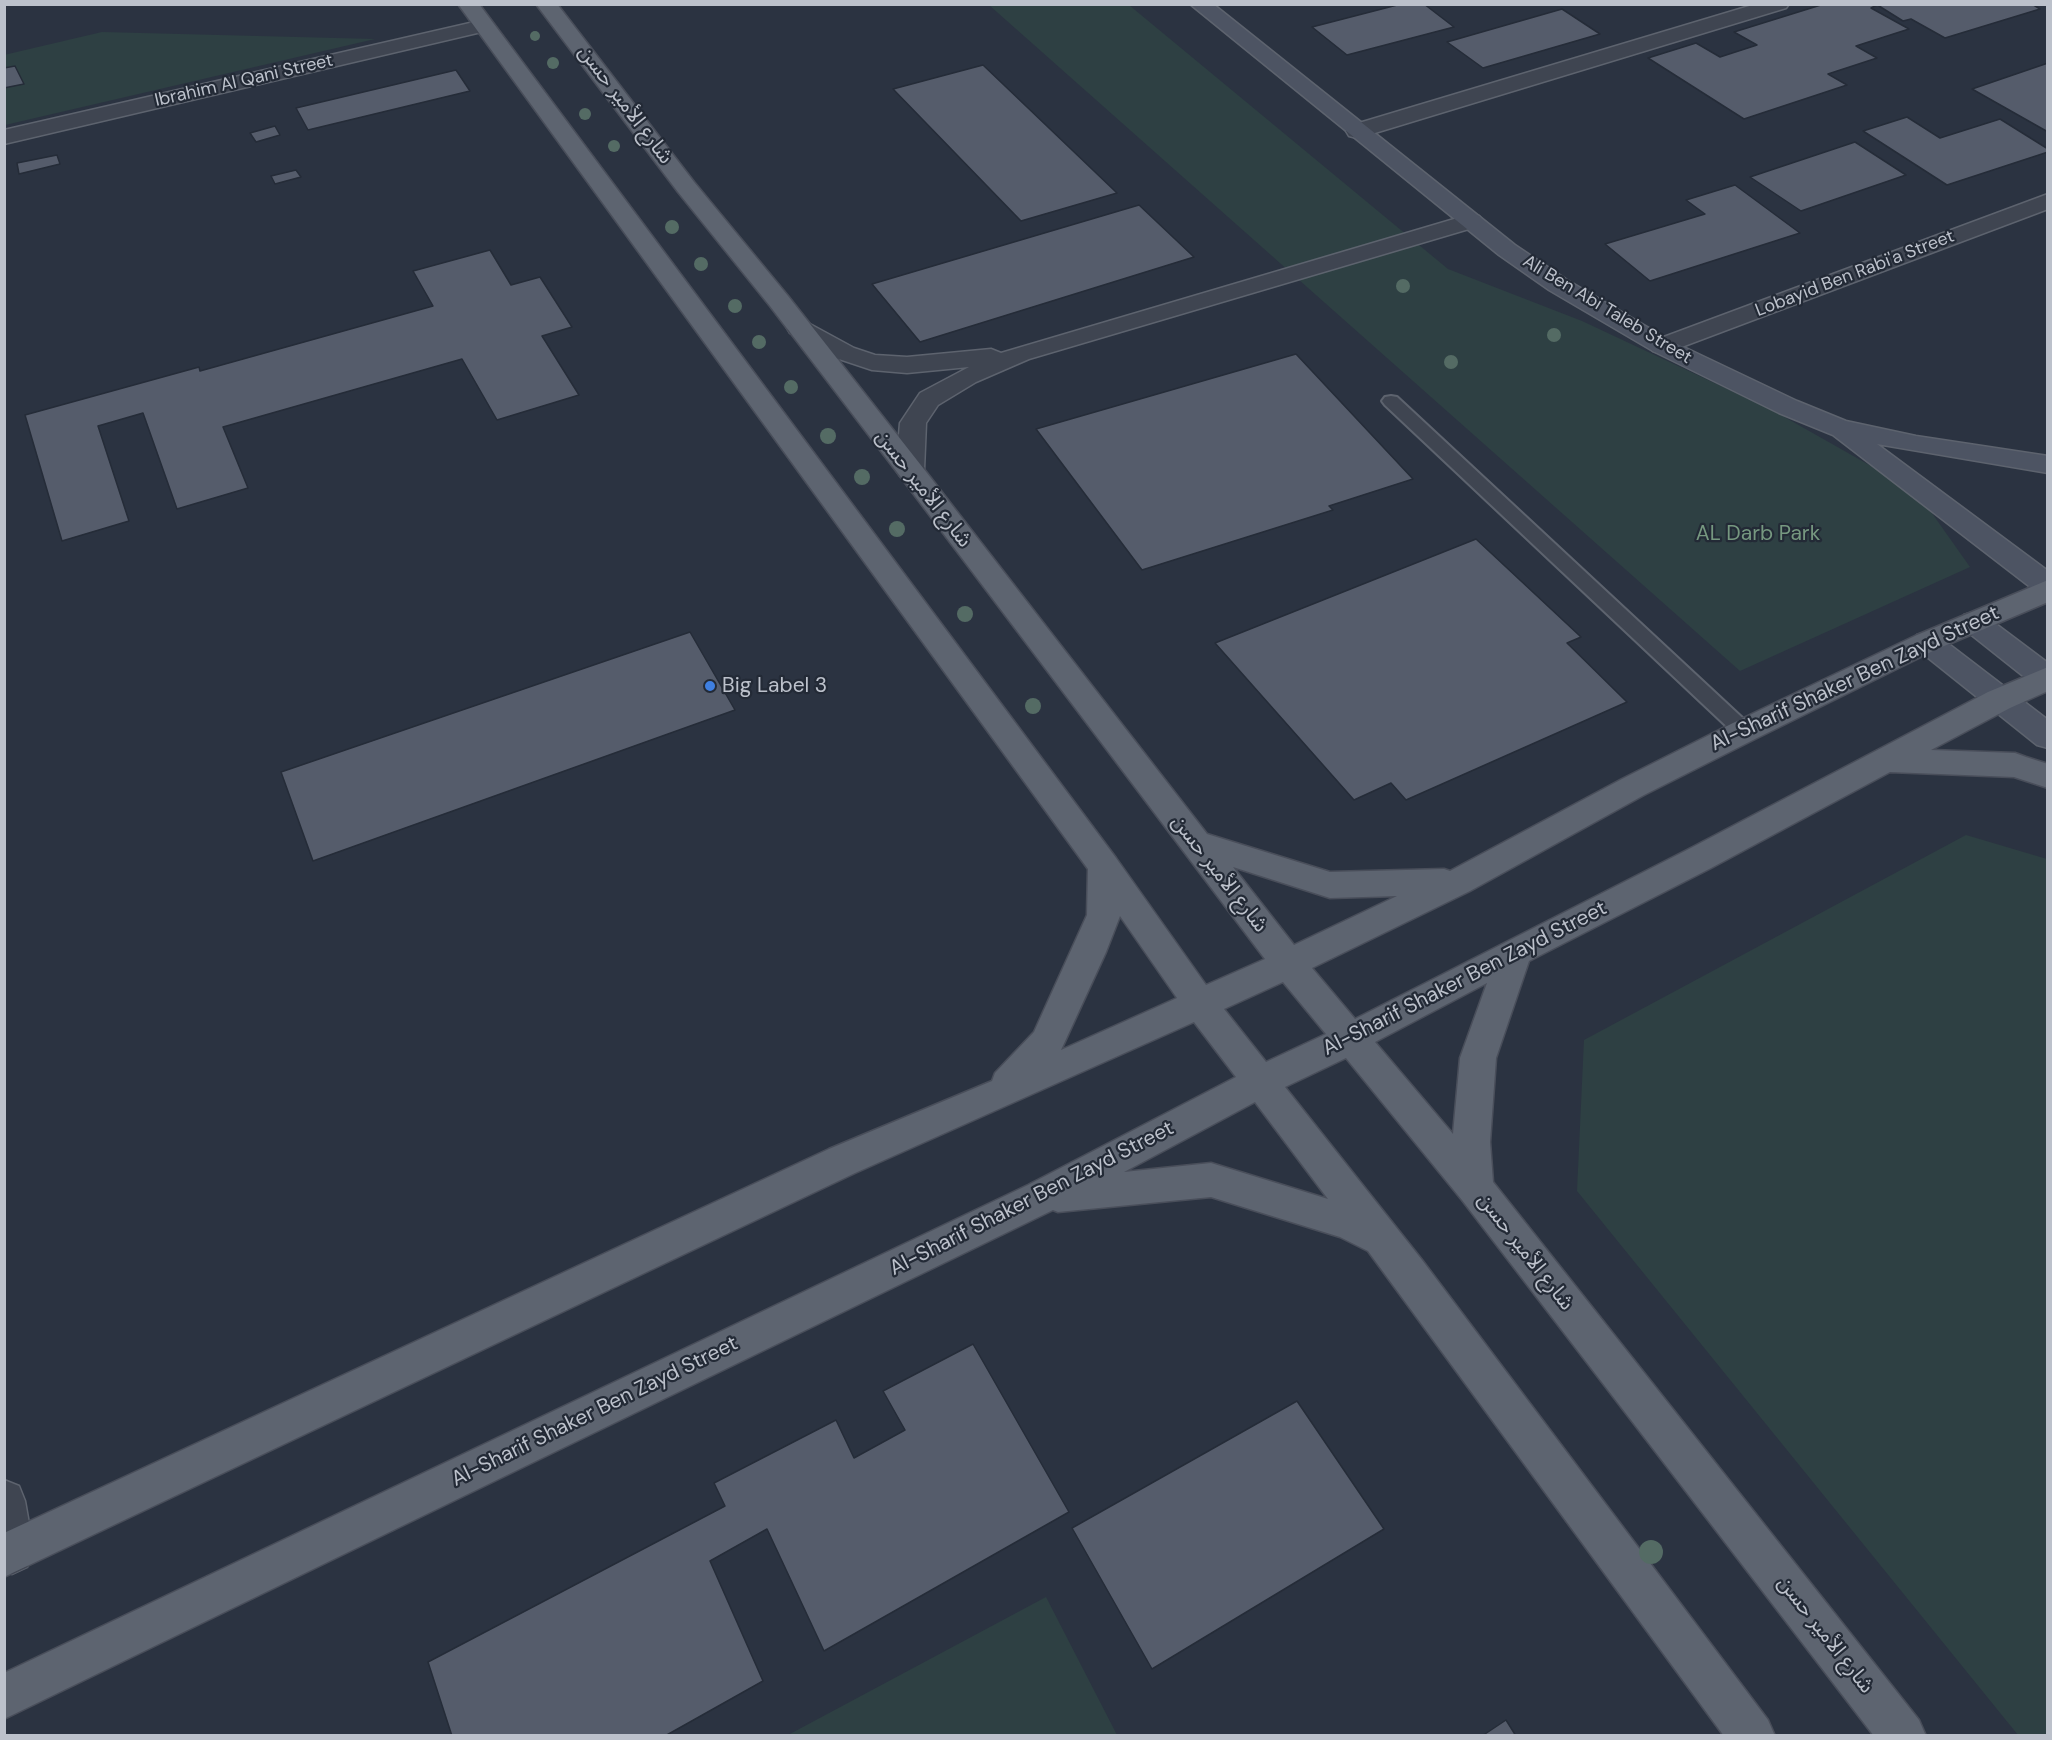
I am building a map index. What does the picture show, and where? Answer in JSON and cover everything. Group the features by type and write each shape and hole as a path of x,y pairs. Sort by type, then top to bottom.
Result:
{"main road":[{"name":"شارع الأمير حسن","path":"546,4 686,187 800,328 1193,842 1288,963 1475,1188 1903,1736"},
{"name":"Ali Ben Abi Taleb Street","path":"1200,4 1470,221 1558,285 1662,346 1788,407 1839,428 1939,448 2048,465"},
{"path":"475,15 1104,867 1200,1004 1383,1240 1752,1736"},
{"path":"1839,428 2048,588"},
{"name":"Al-Sharif Shaker Ben Zayd Street","path":"8,1554 842,1161 999,1094 1288,963 1458,882 1633,786 1927,642 2048,588"},
{"path":"1974,622 2047,678"},
{"path":"1927,642 2048,737"},
{"name":"Al-Sharif Shaker Ben Zayd Street","path":"4,1697 1041,1197 1260,1082 1700,859 1882,760 2047,678"},
{"path":"1882,760 2015,765 2048,776"},
{"path":"1193,842 1330,885 1458,882"},
{"path":"999,1094 1047,1042 1089,952 1104,915 1104,867"},
{"path":"1475,1188 1471,1142 1478,1058 1515,952"},
{"path":"1041,1197 1211,1180 1350,1223 1383,1240"}],"street":[{"path":"1357,131 1779,4"},
{"name":"Ibrahim Al Qani Street","path":"4,137 475,15"},
{"name":"Lobayid Ben Rabi'a Street","path":"1662,346 2048,201"},
{"path":"909,470 913,423 929,399 967,377 1020,354 1470,221"},
{"path":"800,328 845,353 872,362 907,365 1020,354"},
{"path":"4,1501 8,1554"}],"lane":[{"path":"1391,401 1744,732"}],"green space":[{"name":"AL Darb Park","path":"989,5 1129,5 1448,269 1582,321 1772,410 1917,492 1970,567 1740,671"},
{"path":"102,32 375,39 5,125 4,55"},
{"path":"1966,835 2047,859 2047,1735 2018,1735 1577,1191 1584,1040"},
{"path":"1046,1597 1117,1735 788,1735"}],"building":[{"path":"1401,4 1424,4 1454,27 1347,55 1312,27"},
{"path":"1824,4 1879,4 1871,8 1909,29 1856,46 1877,58 1828,74 1847,85 1744,119 1648,58 1696,43 1720,57 1757,45 1734,32"},
{"path":"1885,4 2032,4 2040,9 1945,38 1911,19 1903,21 1879,6"},
{"path":"1562,9 1600,34 1483,68 1447,42"},
{"path":"2048,63 2048,132 1972,89"},
{"path":"983,65 1117,193 1021,221 893,89"},
{"path":"15,66 24,84 4,88 4,68"},
{"path":"456,70 470,91 308,130 296,108"},
{"path":"1907,117 1940,138 2000,119 2048,149 2048,152 1947,185 1863,131"},
{"path":"275,126 280,135 256,142 250,133"},
{"path":"1855,142 1906,175 1801,211 1750,177"},
{"path":"57,155 60,164 19,174 17,163"},
{"path":"296,170 301,177 275,184 271,176"},
{"path":"1735,185 1800,233 1650,281 1605,244 1705,214 1686,200"},
{"path":"1139,205 1194,257 920,342 872,284"},
{"path":"490,250 511,285 540,277 572,327 542,336 579,395 497,420 462,359 223,427 248,488 177,509 143,413 98,426 129,521 62,541 25,415 199,367 200,371 433,306 413,271"},
{"path":"1296,354 1413,479 1329,506 1333,510 1142,570 1036,429"},
{"path":"1476,539 1581,637 1567,643 1627,702 1406,800 1391,783 1354,800 1215,643"},
{"path":"690,632 735,710 313,861 281,772"},
{"path":"973,1344 1069,1512 824,1651 767,1529 710,1561 763,1681 665,1736 452,1736 428,1662 725,1506 714,1483 836,1420 854,1458 905,1430 883,1391"},
{"path":"1297,1401 1384,1529 1152,1669 1072,1528"},
{"path":"1506,1720 1516,1736 1482,1736"}],"place":[{"name":"Big Label 3","path":"710,686"}]}
